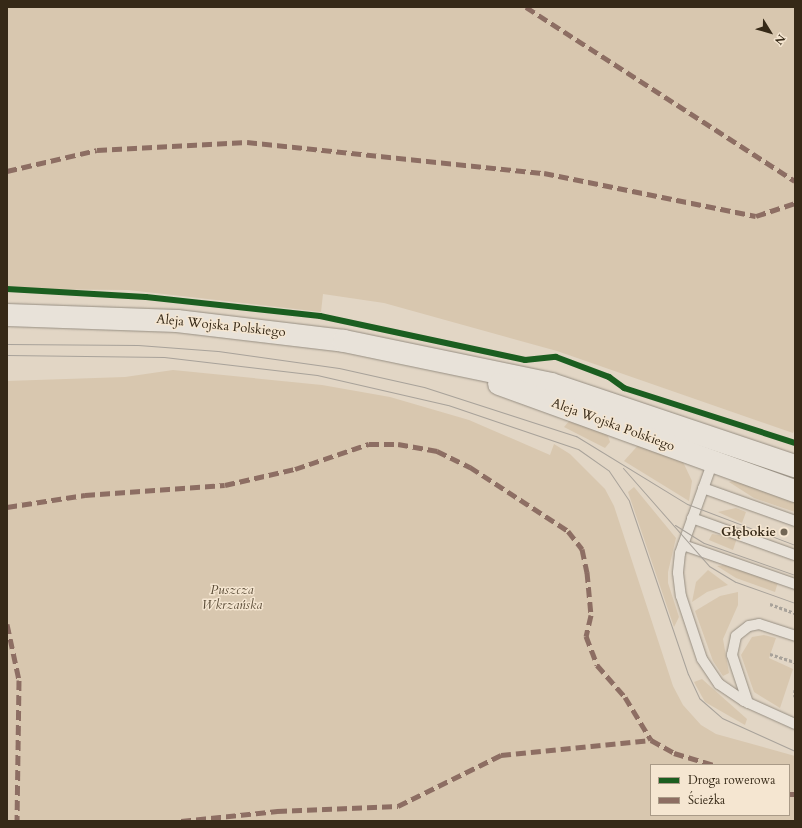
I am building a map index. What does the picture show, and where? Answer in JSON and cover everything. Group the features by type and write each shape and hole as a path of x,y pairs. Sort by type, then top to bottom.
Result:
{"main road":[{"name":"Aleja Wojska Polskiego","path":"7,315 205,323 344,341 551,384 795,466"},
{"name":"Aleja Wojska Polskiego","path":"432,359 795,492"}],"lane":[{"path":"713,461 683,545 679,586 702,659 719,684 748,703 795,724"},
{"path":"703,488 795,521"},
{"path":"692,518 795,554"},
{"path":"683,545 795,584"},
{"path":"748,703 732,655 736,636 750,626 759,624 795,636"}],"path":[{"path":"770,604 795,613"},
{"path":"770,654 795,662"},
{"path":"795,690 795,697"}],"green space":[{"path":"7,7 795,7 795,429 793,433 557,351 384,303 323,294 321,312 128,290 7,289"},
{"name":"Puszcza Wkrzańska","path":"173,370 322,385 390,397 469,420 550,455 554,444 570,454 605,489 614,506 673,686 683,705 701,725 716,734 795,756 795,821 7,821 7,381 125,377"},
{"path":"571,419 606,431 610,442 605,448 564,427"},
{"path":"641,442 683,462 692,481 689,501 624,461"},
{"path":"738,480 795,501 795,512 754,498 729,482"},
{"path":"634,487 676,538 668,572 668,583 679,617 674,627 628,492"},
{"path":"736,508 746,512 742,523 718,512"},
{"path":"712,534 737,538 733,550 709,540"},
{"path":"725,565 778,582 775,592 736,578 717,566"},
{"path":"708,570 728,585 707,592 692,602 696,582"},
{"path":"738,592 738,605 723,639 729,673 723,676 713,661 695,611 720,596"},
{"path":"764,635 776,638 769,658 793,669 780,708 754,692 741,655 752,637"},
{"path":"702,679 747,719 745,725 705,702 694,682"}],"tram line":[{"path":"7,344 138,345 218,351 339,368 424,387 576,436 687,504 795,545"},
{"path":"7,355 164,357 317,375 448,405 578,449 609,471 629,501 688,674 699,698 722,718 795,751"},
{"path":"623,468 709,566 736,582 795,603"},
{"path":"675,525 704,543 795,575"}],"marked path":[{"path":"526,7 795,181"},
{"path":"7,171 97,150 247,142 544,173 756,216 795,203"},
{"path":"7,507 85,495 225,485 295,469 369,444 398,444 437,451 470,467 568,531 582,549 587,572 591,615 586,636 597,665 625,697 651,740 674,753 711,764"},
{"path":"7,624 19,680 17,821"},
{"path":"181,821 277,811 398,806 501,755 651,740"},
{"path":"790,794 795,794"}],"cycle path":[{"path":"7,289 146,297 320,316 525,360 556,357 609,377 624,388 795,443"}],"place":[{"name":"Głębokie","path":"784,532"}]}
